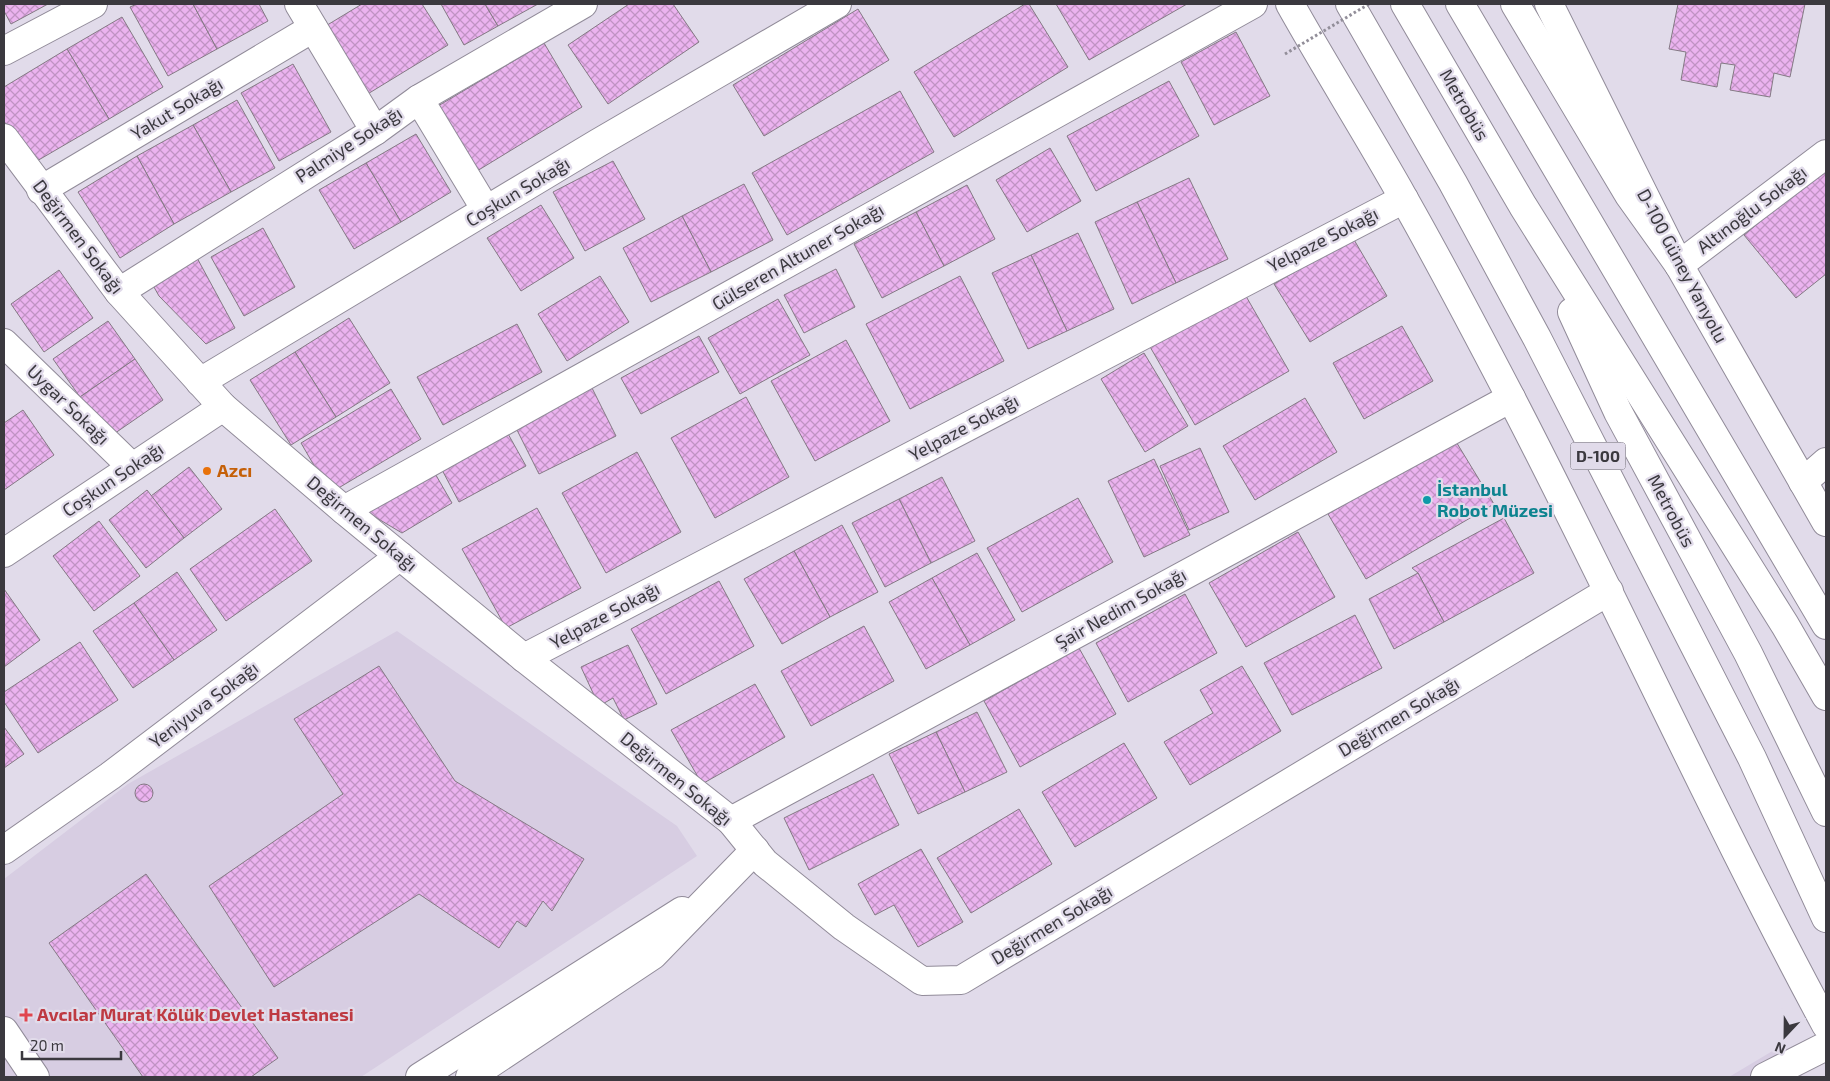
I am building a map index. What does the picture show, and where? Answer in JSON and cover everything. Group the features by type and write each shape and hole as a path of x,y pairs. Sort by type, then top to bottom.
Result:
{"main road":[{"path":"4,51 93,4"},
{"path":"299,4 375,131"},
{"name":"Palmiye Sokağı","path":"119,292 375,131 419,99 583,4"},
{"name":"Coşkun Sokağı","path":"200,382 486,210 837,4"},
{"name":"Gülseren Altuner Sokağı","path":"344,510 641,347 890,204 1253,4"},
{"path":"1290,4 1343,98 1404,199 1511,398 1609,591 1690,759 1826,1025"},
{"name":"D-100","path":"1350,4 1453,183 1538,338 1752,758 1826,918"},
{"name":"Metrobüs","path":"1405,4 1523,206 1785,625 1826,696"},
{"path":"1460,4 1826,625"},
{"path":"1514,4 1629,195 1679,265"},
{"name":"D-100 Güney Yanyolu","path":"1549,4 1679,265 1826,522"},
{"name":"Yakut Sokağı","path":"41,190 313,28"},
{"path":"419,99 486,210"},
{"name":"Değirmen Sokağı","path":"4,138 119,292 223,407 344,510 524,658 731,821 765,863 844,927 922,981 961,980 1609,591"},
{"name":"Altınoğlu Sokağı","path":"1679,265 1826,154"},
{"name":"Yelpaze Sokağı","path":"524,658 1404,199"},
{"name":"Metrobüs","path":"1523,206 1618,412 1748,653 1826,812"},
{"name":"Uygar Sokağı","path":"4,343 132,467"},
{"name":"Şair Nedim Sokağı","path":"731,821 1511,398"},
{"name":"Coşkun Sokağı","path":"4,552 223,407"},
{"path":"1803,482 1826,462"},
{"name":"Yeniyuva Sokağı","path":"4,850 110,776 400,556"},
{"path":"470,1077 653,955 755,850"},
{"path":"420,1077 719,887"},
{"path":"4,1032 35,1077"},
{"path":"1765,1077 1826,1046"},
{"path":"4,1052 21,1077"}],"path":[{"path":"1285,54 1369,4"}],"shaded area":[{"path":"397,631 677,826 697,856 361,1077 4,1077 4,879 128,784"},
{"path":"1784,1044 1803,1077 1729,1077"}],"building":[{"path":"4,4 48,4 11,24 4,11"},
{"path":"137,4 193,4 217,49 168,76 130,7"},
{"path":"193,4 259,4 268,21 217,49"},
{"path":"362,4 422,4 448,45 366,95 324,27"},
{"path":"441,4 485,4 498,26 464,45"},
{"path":"485,4 538,4 498,26"},
{"path":"629,4 673,4 699,42 608,104 568,45"},
{"path":"1025,4 1029,4 1068,67 954,137 914,72"},
{"path":"1056,4 1187,4 1089,60"},
{"path":"1678,4 1805,4 1790,77 1774,73 1770,97 1730,90 1735,65 1721,63 1717,87 1681,80 1686,52 1669,49"},
{"path":"858,9 889,60 764,136 733,85"},
{"path":"122,17 163,87 109,119 67,49"},
{"path":"1236,32 1270,96 1214,125 1181,62"},
{"path":"544,43 582,107 477,171 438,106"},
{"path":"67,49 109,119 30,165 4,121 4,87"},
{"path":"293,64 331,132 279,161 241,93"},
{"path":"1169,81 1199,136 1096,191 1067,136"},
{"path":"900,91 934,152 787,235 752,173"},
{"path":"237,100 275,168 231,192 193,125"},
{"path":"193,125 231,192 174,224 137,156"},
{"path":"416,134 451,192 401,222 366,163"},
{"path":"1050,148 1081,201 1027,232 996,180"},
{"path":"137,156 174,224 120,258 78,192"},
{"path":"613,161 645,219 585,251 553,192"},
{"path":"366,163 401,222 354,249 319,190"},
{"path":"1826,167 1826,274 1796,298 1744,235"},
{"path":"1189,178 1228,259 1176,283 1137,202"},
{"path":"744,184 773,240 711,272 682,216"},
{"path":"967,185 995,239 944,266 916,212"},
{"path":"1137,202 1176,283 1132,304 1095,222"},
{"path":"541,205 574,258 521,291 487,238"},
{"path":"916,212 944,266 882,298 854,244"},
{"path":"682,216 711,272 651,302 623,248"},
{"path":"263,228 295,287 244,316 211,257"},
{"path":"1078,233 1114,309 1067,331 1031,255"},
{"path":"1353,238 1387,296 1310,342 1274,284"},
{"path":"1031,255 1067,331 1028,349 992,273"},
{"path":"196,256 235,328 206,344 159,296 150,280"},
{"path":"836,269 855,307 804,333 784,295"},
{"path":"59,270 93,318 44,352 11,304"},
{"path":"600,276 629,322 567,361 538,314"},
{"path":"960,276 1004,361 910,409 866,324"},
{"path":"1243,291 1289,371 1195,425 1149,345"},
{"path":"778,299 810,355 740,394 708,338"},
{"path":"349,318 390,383 336,417 295,352"},
{"path":"108,321 135,359 80,397 53,359"},
{"path":"517,324 542,372 443,425 417,377"},
{"path":"1402,326 1433,381 1364,419 1333,363"},
{"path":"699,336 719,372 641,414 621,378"},
{"path":"846,340 890,421 815,461 771,381"},
{"path":"295,352 336,417 291,445 250,380"},
{"path":"1144,353 1188,426 1145,452 1101,379"},
{"path":"135,359 163,400 108,438 80,397"},
{"path":"591,386 616,436 539,474 514,424"},
{"path":"391,389 421,439 330,493 301,443"},
{"path":"746,397 789,477 715,518 671,438"},
{"path":"1305,398 1337,452 1255,500 1223,446"},
{"path":"23,410 54,455 4,490 4,423"},
{"path":"507,432 526,466 459,502 441,468"},
{"path":"1455,440 1494,504 1366,579 1328,514"},
{"path":"1200,448 1229,512 1189,530 1160,466"},
{"path":"637,452 681,532 606,573 562,493"},
{"path":"1154,459 1190,535 1144,557 1108,481"},
{"path":"189,467 222,509 184,538 151,496"},
{"path":"433,470 452,503 402,533 365,511"},
{"path":"942,477 975,541 931,563 899,499"},
{"path":"147,490 184,538 146,568 109,520"},
{"path":"1078,498 1113,562 1022,612 987,548"},
{"path":"899,499 931,563 885,587 852,523"},
{"path":"537,508 581,588 506,628 462,549"},
{"path":"275,509 312,561 226,621 190,569"},
{"path":"1504,518 1534,573 1444,622 1418,573 1412,568"},
{"path":"99,521 140,576 94,611 53,556"},
{"path":"842,525 878,592 830,617 794,551"},
{"path":"1298,532 1335,597 1246,647 1209,583"},
{"path":"794,551 830,617 782,644 744,579"},
{"path":"977,553 1015,620 970,645 932,578"},
{"path":"177,572 217,630 174,660 134,603"},
{"path":"1418,573 1444,622 1394,649 1369,599"},
{"path":"932,578 970,645 926,669 889,602"},
{"path":"719,581 754,646 666,694 631,629"},
{"path":"4,589 40,640 4,667"},
{"path":"1185,594 1217,653 1128,702 1096,643"},
{"path":"134,603 174,660 133,688 93,631"},
{"path":"1355,615 1382,668 1292,715 1264,663"},
{"path":"864,626 894,681 811,726 781,671"},
{"path":"80,642 118,700 38,753 4,702 4,692"},
{"path":"628,645 657,704 624,720 613,698 599,706 581,667"},
{"path":"1079,648 1116,714 1020,767 984,701"},
{"path":"379,666 455,781 584,859 552,911 543,901 526,927 517,921 499,948 419,894 274,987 209,886 343,794 294,719"},
{"path":"1242,666 1281,731 1190,785 1164,742 1213,713 1200,690"},
{"path":"755,684 785,737 702,784 671,730"},
{"path":"977,712 1007,772 965,792 936,732"},
{"path":"4,727 24,754 4,768"},
{"path":"936,732 965,792 918,814 889,754"},
{"path":"1124,743 1157,798 1075,847 1042,792"},
{"path":"873,774 899,825 809,870 784,818"},
{"path":"144,784 152,789 153,793 148,801 144,802 136,797 135,793 140,785"},
{"path":"1019,809 1052,864 971,913 937,858"},
{"path":"921,849 963,922 918,947 894,905 875,915 858,884"},
{"path":"146,874 278,1058 251,1077 143,1077 49,943"}],"place":[{"name":"Azcı","path":"207,471"},
{"name":"İstanbul Robot Müzesi","path":"1427,500"},
{"name":"Avcılar Murat Kölük Devlet Hastanesi","path":"26,1015"}]}
